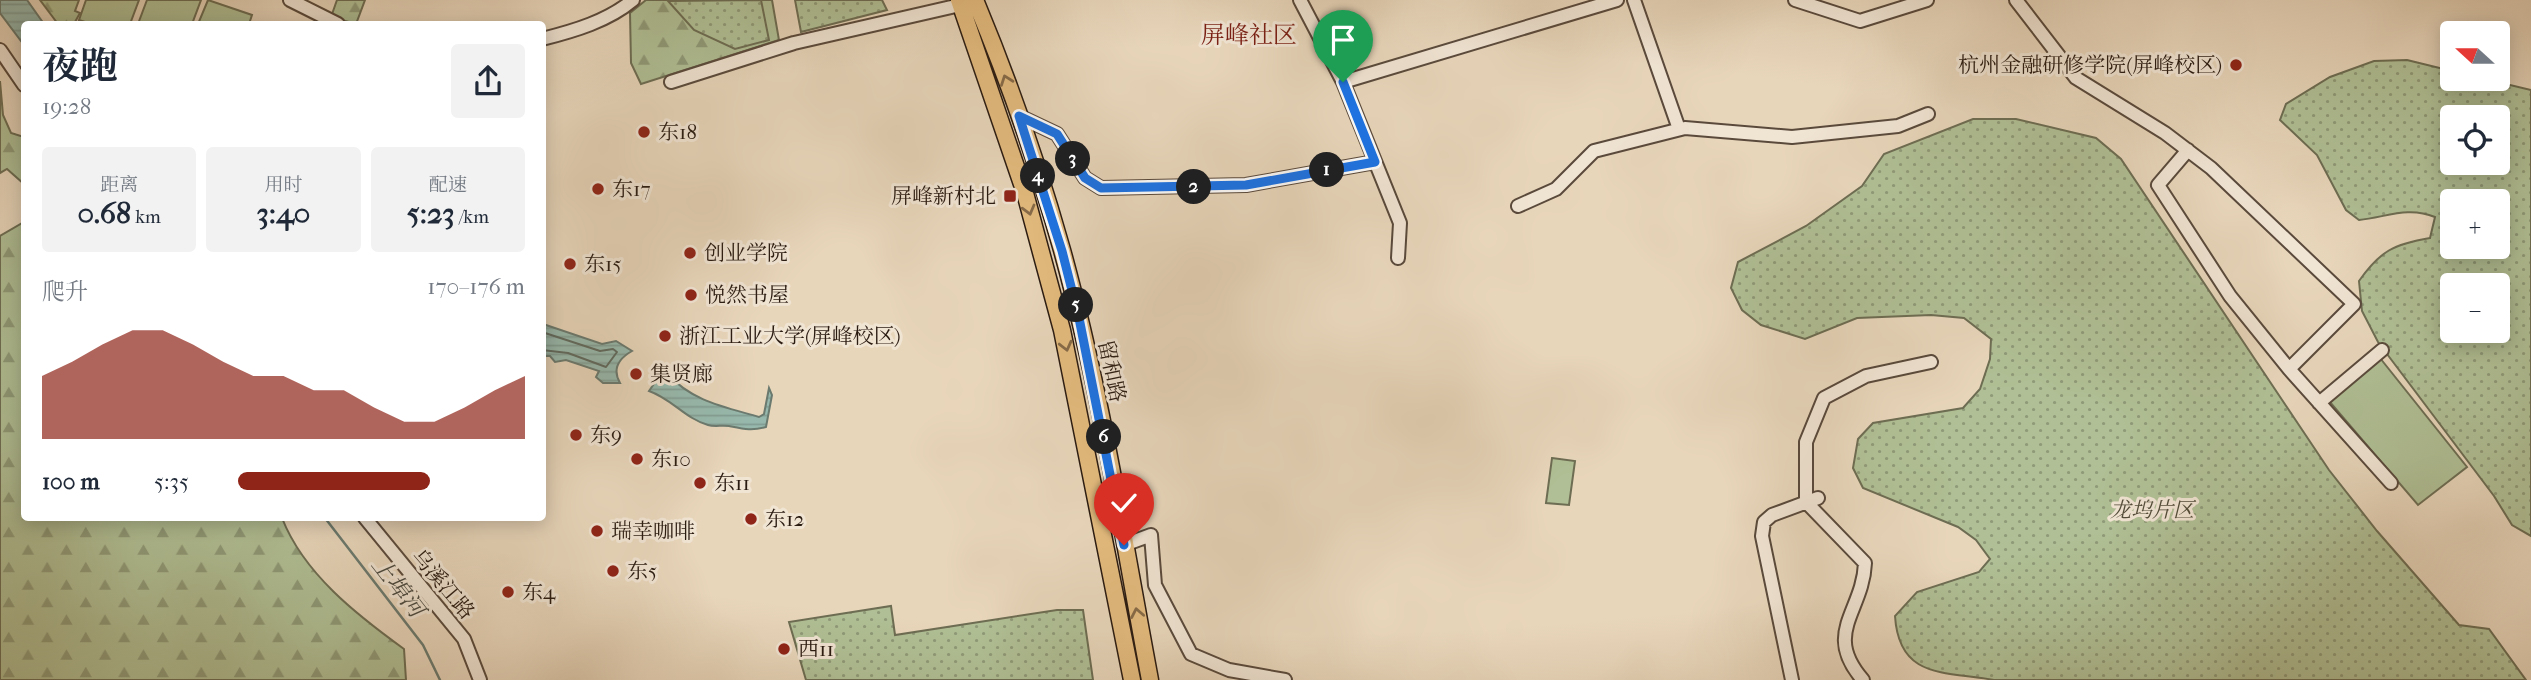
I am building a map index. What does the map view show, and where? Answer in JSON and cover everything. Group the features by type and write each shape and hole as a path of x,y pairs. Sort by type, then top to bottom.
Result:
{"main road":[{"name":"留和路","path":"970,1 1019,116 1060,244 1095,391 1150,680"},
{"name":"留和路","path":"970,1 968,34 1025,193 1074,384 1132,680"}],"street":[{"path":"289,0 332,21"},
{"path":"546,38 590,24 621,10 633,0"},
{"path":"1300,0 1343,82 1400,223 1398,258"},
{"path":"1343,82 1594,3 1616,0"},
{"path":"1634,0 1679,129"},
{"path":"1795,0 1860,21 1927,0"},
{"path":"2016,0 2076,78 2165,133 2211,168 2354,304 2289,369"},
{"path":"671,82 794,43 970,1"},
{"path":"0,50 21,81"},
{"path":"1518,206 1556,189 1594,151 1679,129 1792,137 1898,126 1928,114"},
{"path":"1019,116 1057,134 1085,178 1101,188 1246,185 1375,162"},
{"path":"2188,150 2158,185 2230,296 2289,369 2391,484"},
{"path":"2319,403 2382,350"},
{"path":"1863,680 1852,667 1843,641 1864,582 1865,563 1812,500 1806,442 1824,398 1867,376 1931,362"},
{"path":"1792,680 1762,536 1764,522 1772,515 1812,500"},
{"name":"乌溪江路","path":"367,521 464,639 480,680"},
{"path":"1124,545 1151,535 1155,585 1191,654 1229,670 1285,680"}],"green space":[{"path":"40,0 79,0 75,11 80,13 76,21 56,21"},
{"path":"86,0 139,0 131,21 79,20"},
{"path":"147,0 201,0 193,21 139,21"},
{"path":"208,0 252,15 250,21 199,21"},
{"path":"337,0 365,0 357,21 331,17"},
{"path":"646,0 772,0 779,40 641,84 631,63 630,13"},
{"path":"761,0 769,40 735,49 694,30 668,1"},
{"path":"795,0 882,0 887,10 801,32"},
{"path":"2407,60 2440,68 2440,91 2510,91 2510,85 2531,90 2531,536 2512,525 2494,496 2378,342 2362,311 2359,281 2374,262 2389,250 2430,238 2435,217 2406,212 2359,220 2346,210 2317,155 2280,120 2286,104 2330,77 2374,61"},
{"path":"0,81 3,115 11,133 21,136 21,181 7,169 0,173"},
{"name":"龙坞片区","path":"1973,119 2016,119 2096,138 2121,159 2329,470 2377,531 2459,625 2489,629 2526,680 1994,680 1928,669 1905,652 1898,637 1895,616 1917,592 1979,572 1990,559 1976,540 1958,527 1863,488 1853,468 1858,439 1873,423 1963,408 1980,389 1990,359 1991,339 1964,318 1931,315 1857,318 1805,339 1761,325 1742,310 1731,288 1738,262 1806,226 1862,186 1884,154"},
{"path":"21,224 21,521 284,521 304,557 334,592 404,649 406,680 0,680 0,236"},
{"path":"2380,358 2467,467 2418,505 2329,401"},
{"path":"1552,458 1575,461 1569,505 1546,503"},
{"path":"891,606 895,635 1057,610 1083,610 1093,680 806,680 789,622"}],"water":[{"path":"0,0 27,0 42,21 21,21 21,41 0,13"},
{"path":"546,325 602,344 616,341 632,351 623,357 618,365 620,383 603,383 596,377 599,371 566,360 555,362 550,356 546,356"},
{"path":"656,366 660,373 668,374 698,397 759,417 764,414 769,388 772,395 766,427 748,429 710,426 700,422 649,391 656,381"}],"waterway":[{"name":"上埠河","path":"327,521 423,645 440,680"}],"place":[{"name":"杭州金融研修学院(屏峰校区)","path":"2236,65"},
{"name":"东18","path":"644,132"},
{"name":"东17","path":"598,189"},
{"name":"屏峰新村北","path":"1010,196"},
{"name":"创业学院","path":"690,253"},
{"name":"东15","path":"570,264"},
{"name":"悦然书屋","path":"691,295"},
{"name":"浙江工业大学(屏峰校区)","path":"665,336"},
{"name":"集贤廊","path":"636,374"},
{"name":"东9","path":"576,435"},
{"name":"东10","path":"637,459"},
{"name":"东11","path":"700,483"},
{"name":"东12","path":"751,519"},
{"name":"瑞幸咖啡","path":"597,531"},
{"name":"东5","path":"613,571"},
{"name":"东4","path":"508,592"},
{"name":"西11","path":"784,649"}],"district":[{"name":"屏峰社区","path":"1249,35"}],"route":[{"path":"1124,545 1079,318 1062,251 1019,116 1057,134 1085,178 1101,188 1246,185 1375,162 1343,82"}]}
